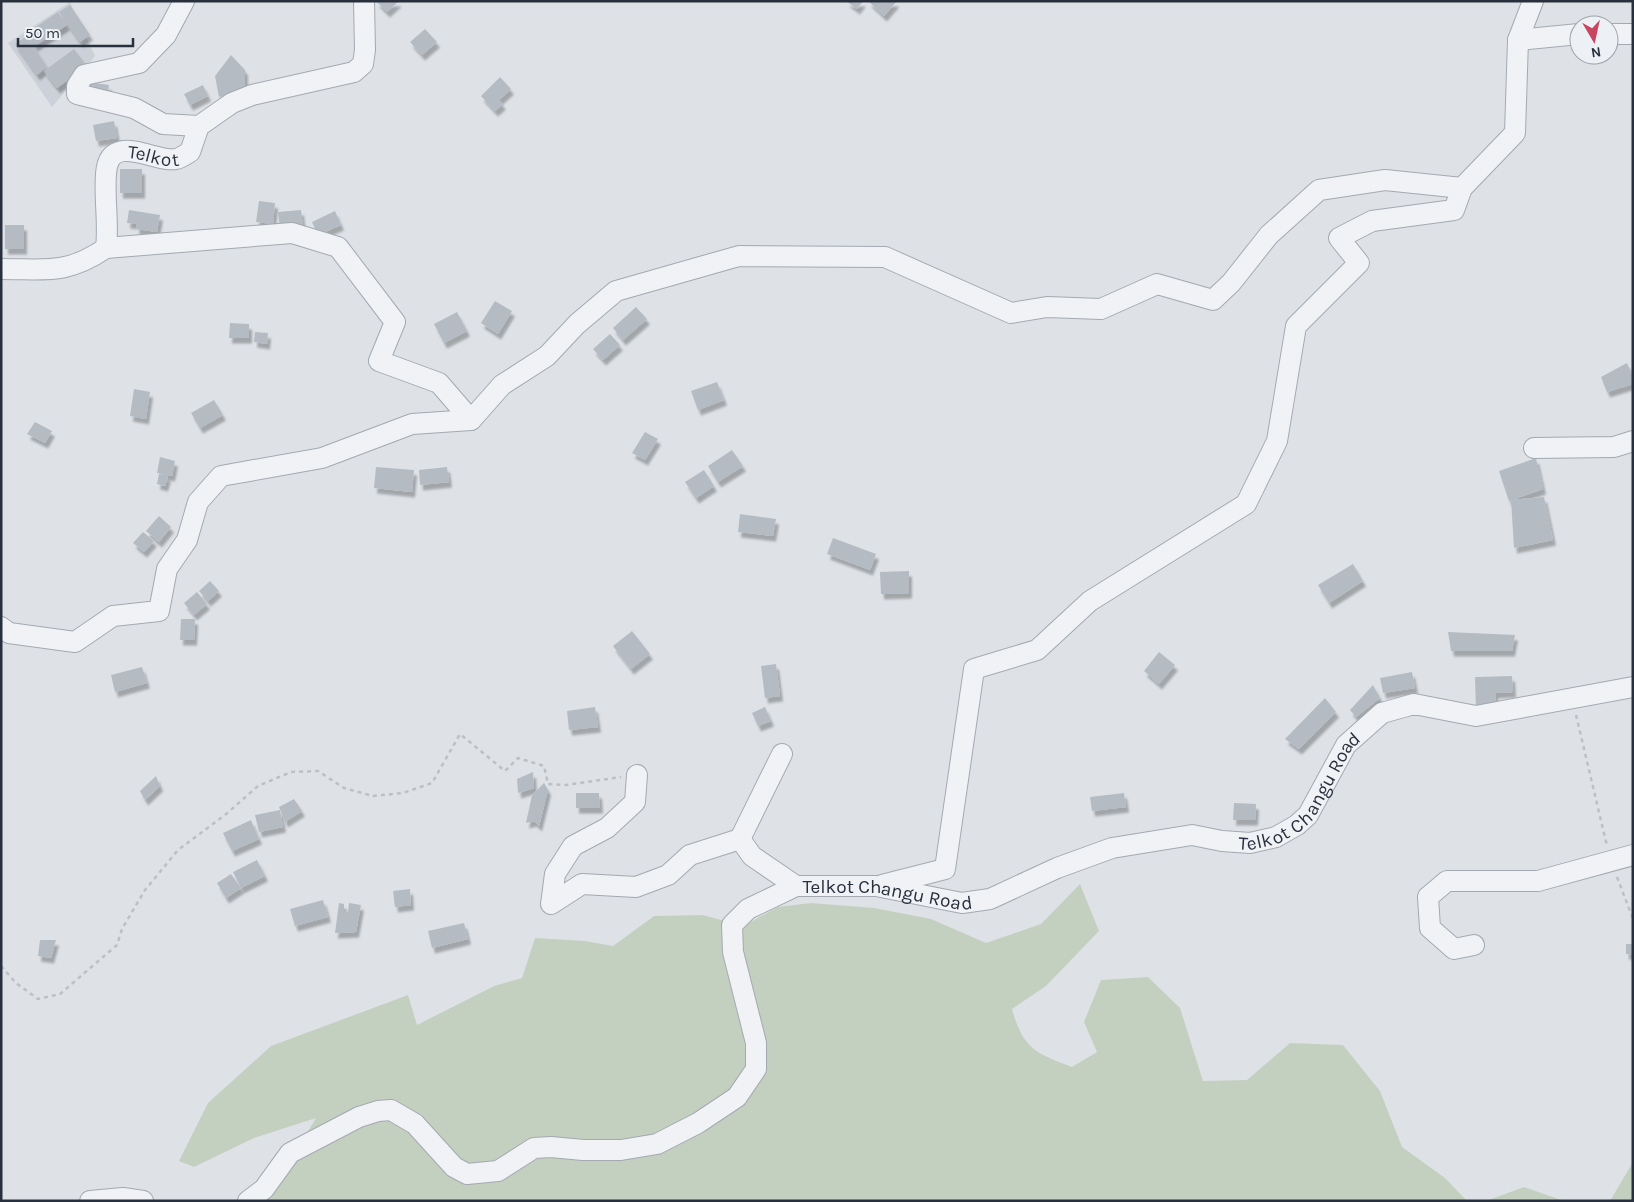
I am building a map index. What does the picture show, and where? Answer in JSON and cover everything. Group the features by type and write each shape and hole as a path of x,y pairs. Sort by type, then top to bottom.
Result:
{"street":[{"path":"184,1 166,36 139,63 84,75 77,86 77,94 134,108 163,124 198,126"},
{"name":"Telkot","path":"106,248 108,230 104,198 108,161 118,152 133,150 176,159 190,152 198,126 232,103 252,95 354,72 363,64 365,50 364,1"},
{"path":"876,886 945,869 974,669 1037,650 1090,601 1246,504 1276,441 1296,326 1359,262 1339,238 1372,221 1454,210 1462,188 1515,133 1518,40 1533,1"},
{"path":"1619,34 1633,34"},
{"path":"1518,40 1569,35"},
{"path":"1,627 10,633 75,642 112,616 159,611 167,569 187,540 198,502 221,476 322,458 412,424 471,420 502,384 547,356 577,324 616,291 739,256 885,257 1011,313 1047,306 1101,309 1157,284 1213,300 1231,283 1269,234 1319,190 1385,180 1462,188"},
{"path":"1,269 51,271 91,258 106,248 292,233 338,247 395,322 379,361 439,383 471,420"},
{"path":"1534,448 1614,447 1633,441"},
{"path":"1572,699 1633,674"},
{"name":"Telkot Changu Road","path":"248,1201 264,1189 290,1153 359,1117 378,1111 390,1110 415,1124 454,1167 467,1174 498,1171 534,1148 550,1146 583,1150 621,1150 657,1144 698,1124 737,1097 756,1069 756,1044 733,952 732,925 748,909 796,886 876,886 962,902 972,901 990,899 1057,868 1112,848 1192,835 1222,841 1250,843 1276,837 1297,825 1308,815 1346,745 1382,713 1414,704 1476,716 1633,687"},
{"path":"637,775 634,802 607,828 573,846 555,874 551,904 582,884 636,887 668,874 690,855 740,839 782,754"},
{"path":"740,839 752,856 796,886"},
{"path":"1474,945 1454,948 1430,928 1428,897 1447,881 1538,881 1633,855"},
{"path":"90,1201 123,1198 143,1201"}],"path":[{"path":"1572,699 1610,860 1633,920"},
{"path":"1,966 16,982 38,999 60,994 117,945 122,929 145,890 178,850 225,815 258,786 291,772 318,772 344,788 373,796 403,793 432,783 460,734 505,771 518,758 544,766 548,784 566,785 637,775"}],"shaded area":[{"path":"70,2 95,56 52,107 8,43"}],"green space":[{"path":"1080,884 1099,931 1046,986 1012,1009 1021,1033 1033,1048 1049,1058 1072,1067 1097,1052 1084,1022 1101,980 1148,977 1180,1008 1203,1081 1247,1080 1290,1043 1343,1045 1380,1091 1402,1147 1445,1178 1467,1201 267,1201 316,1118 254,1138 194,1167 179,1161 208,1103 271,1046 408,995 417,1025 494,986 522,978 535,938 585,941 613,946 654,916 703,915 743,926 778,907 811,903 874,908 931,919 986,943 1041,924"},
{"path":"1633,1162 1633,1201 1610,1201"},
{"path":"1524,1187 1564,1201 1486,1201"}],"building":[{"path":"376,1 399,1 387,12"},
{"path":"846,1 863,1 857,9"},
{"path":"868,1 895,1 896,2 884,16"},
{"path":"70,5 90,35 80,42 59,12"},
{"path":"58,12 67,25 35,46 27,33"},
{"path":"425,29 437,42 422,55 410,42"},
{"path":"27,36 47,67 37,75 15,44"},
{"path":"74,49 87,66 57,88 44,71"},
{"path":"231,55 245,70 245,89 219,97 215,76"},
{"path":"500,77 511,89 499,100 503,104 495,111 481,96"},
{"path":"87,82 109,85 107,97 85,94"},
{"path":"203,85 208,96 190,105 184,94"},
{"path":"114,121 117,138 96,141 93,125"},
{"path":"120,169 142,169 142,193 120,193"},
{"path":"259,201 275,203 273,224 256,222"},
{"path":"129,210 160,215 157,232 136,229 137,224 127,223"},
{"path":"301,210 303,228 280,230 278,212"},
{"path":"335,211 341,225 318,235 312,222"},
{"path":"5,225 24,225 24,249 5,249"},
{"path":"495,301 512,311 498,334 481,323"},
{"path":"636,307 647,319 623,340 613,328"},
{"path":"457,312 467,331 444,343 434,324"},
{"path":"230,323 249,324 249,338 229,338"},
{"path":"255,332 268,333 267,344 254,342"},
{"path":"610,334 620,345 603,360 593,349"},
{"path":"1627,363 1633,377 1633,384 1607,392 1601,377"},
{"path":"717,382 724,400 698,410 691,391"},
{"path":"134,389 150,392 146,419 130,416"},
{"path":"214,400 223,415 200,428 191,413"},
{"path":"35,422 52,431 45,443 27,434"},
{"path":"645,432 658,439 645,460 632,453"},
{"path":"732,450 743,466 718,482 708,466"},
{"path":"160,457 175,461 172,476 157,473"},
{"path":"1536,458 1543,489 1509,501 1499,471"},
{"path":"376,467 414,470 412,492 374,488"},
{"path":"447,467 449,482 420,485 419,470"},
{"path":"704,470 714,486 696,498 685,482"},
{"path":"159,474 168,476 165,486 157,484"},
{"path":"1544,497 1553,540 1514,548 1511,500"},
{"path":"740,514 776,519 773,536 738,532"},
{"path":"159,516 171,527 159,542 146,531"},
{"path":"143,532 154,541 144,552 133,543"},
{"path":"833,538 876,554 870,570 827,554"},
{"path":"1353,564 1363,581 1329,603 1318,585"},
{"path":"909,571 909,593 881,594 880,572"},
{"path":"210,581 219,591 208,601 199,591"},
{"path":"197,592 207,604 194,615 184,603"},
{"path":"181,619 195,619 194,640 180,640"},
{"path":"632,631 650,654 631,669 613,646"},
{"path":"1448,632 1515,635 1512,651 1451,651"},
{"path":"1159,652 1175,665 1159,684 1144,671"},
{"path":"776,664 780,696 765,698 761,666"},
{"path":"142,667 147,683 115,692 111,675"},
{"path":"1412,672 1415,688 1383,693 1380,678"},
{"path":"1512,676 1513,692 1495,693 1496,708 1476,709 1475,677"},
{"path":"1373,685 1380,698 1356,717 1350,710"},
{"path":"1325,698 1336,712 1299,749 1285,739"},
{"path":"595,707 598,727 569,730 567,711"},
{"path":"765,707 771,721 758,726 752,713"},
{"path":"533,772 534,788 518,793 517,779"},
{"path":"156,776 160,786 145,800 140,791"},
{"path":"544,783 548,790 539,826 534,821 526,823 532,795"},
{"path":"576,793 599,793 600,808 576,808"},
{"path":"1124,793 1126,807 1092,811 1090,797"},
{"path":"294,799 302,811 285,822 279,807"},
{"path":"1234,803 1256,804 1255,820 1233,820"},
{"path":"280,810 283,827 259,832 255,815"},
{"path":"251,820 259,839 232,851 223,833"},
{"path":"257,860 265,876 241,888 233,872"},
{"path":"231,874 241,888 226,898 217,883"},
{"path":"410,889 411,905 395,907 393,891"},
{"path":"323,900 328,917 295,926 290,909"},
{"path":"339,903 344,904 344,911 348,912 349,903 361,905 356,932 335,933"},
{"path":"464,923 468,939 432,948 428,931"},
{"path":"40,940 56,940 51,958 38,956"},
{"path":"1626,944 1633,944 1633,955 1626,954"}]}
